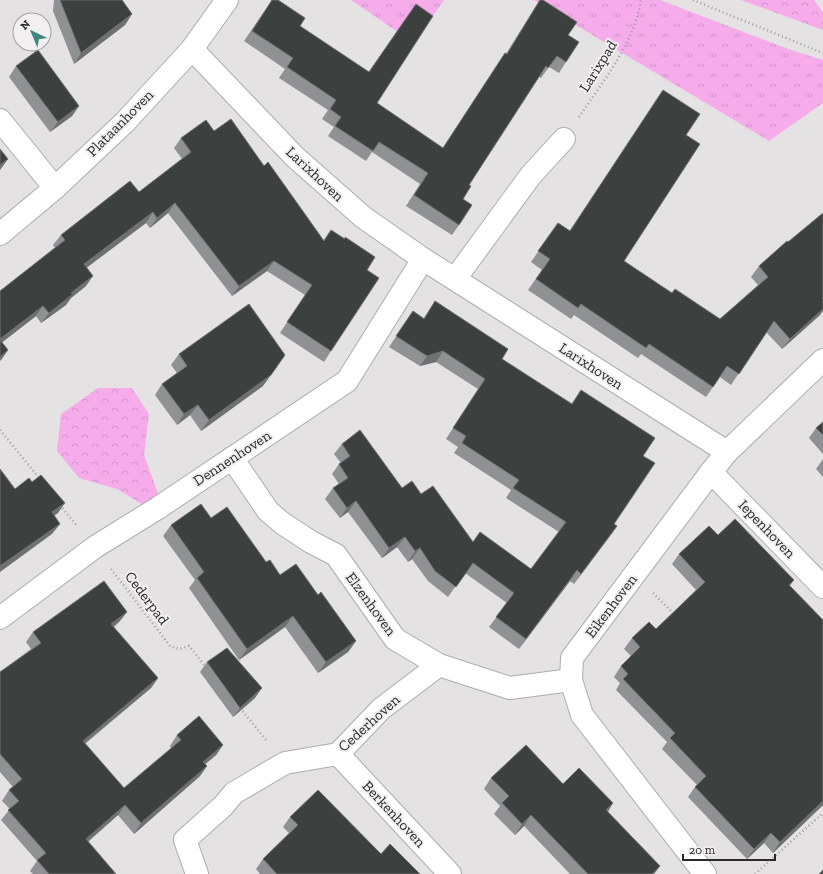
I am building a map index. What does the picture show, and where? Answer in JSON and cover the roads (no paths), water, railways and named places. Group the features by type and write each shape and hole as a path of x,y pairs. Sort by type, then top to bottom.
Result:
{"street":[{"name":"Plataanhoven","path":"0,234 55,188 125,122 192,49 228,0"},
{"name":"Larixhoven","path":"192,49 295,158 363,217 423,259 728,452"},
{"path":"0,120 55,188"},
{"path":"455,279 531,175 564,139"},
{"name":"Dennenhoven","path":"0,618 95,547 158,508 347,381 423,259"},
{"name":"Eikenhoven","path":"705,874 582,715 570,680 572,658 711,472 728,452 823,360"},
{"name":"Elzenhoven","path":"232,458 268,511 282,523 336,556 395,639 439,665 510,688 570,680"},
{"name":"Iepenhoven","path":"711,472 823,587"},
{"name":"Cederhoven","path":"197,874 185,840 223,806 234,793 285,762 338,754 382,709 439,665"},
{"name":"Berkenhoven","path":"338,754 450,874"}]}
